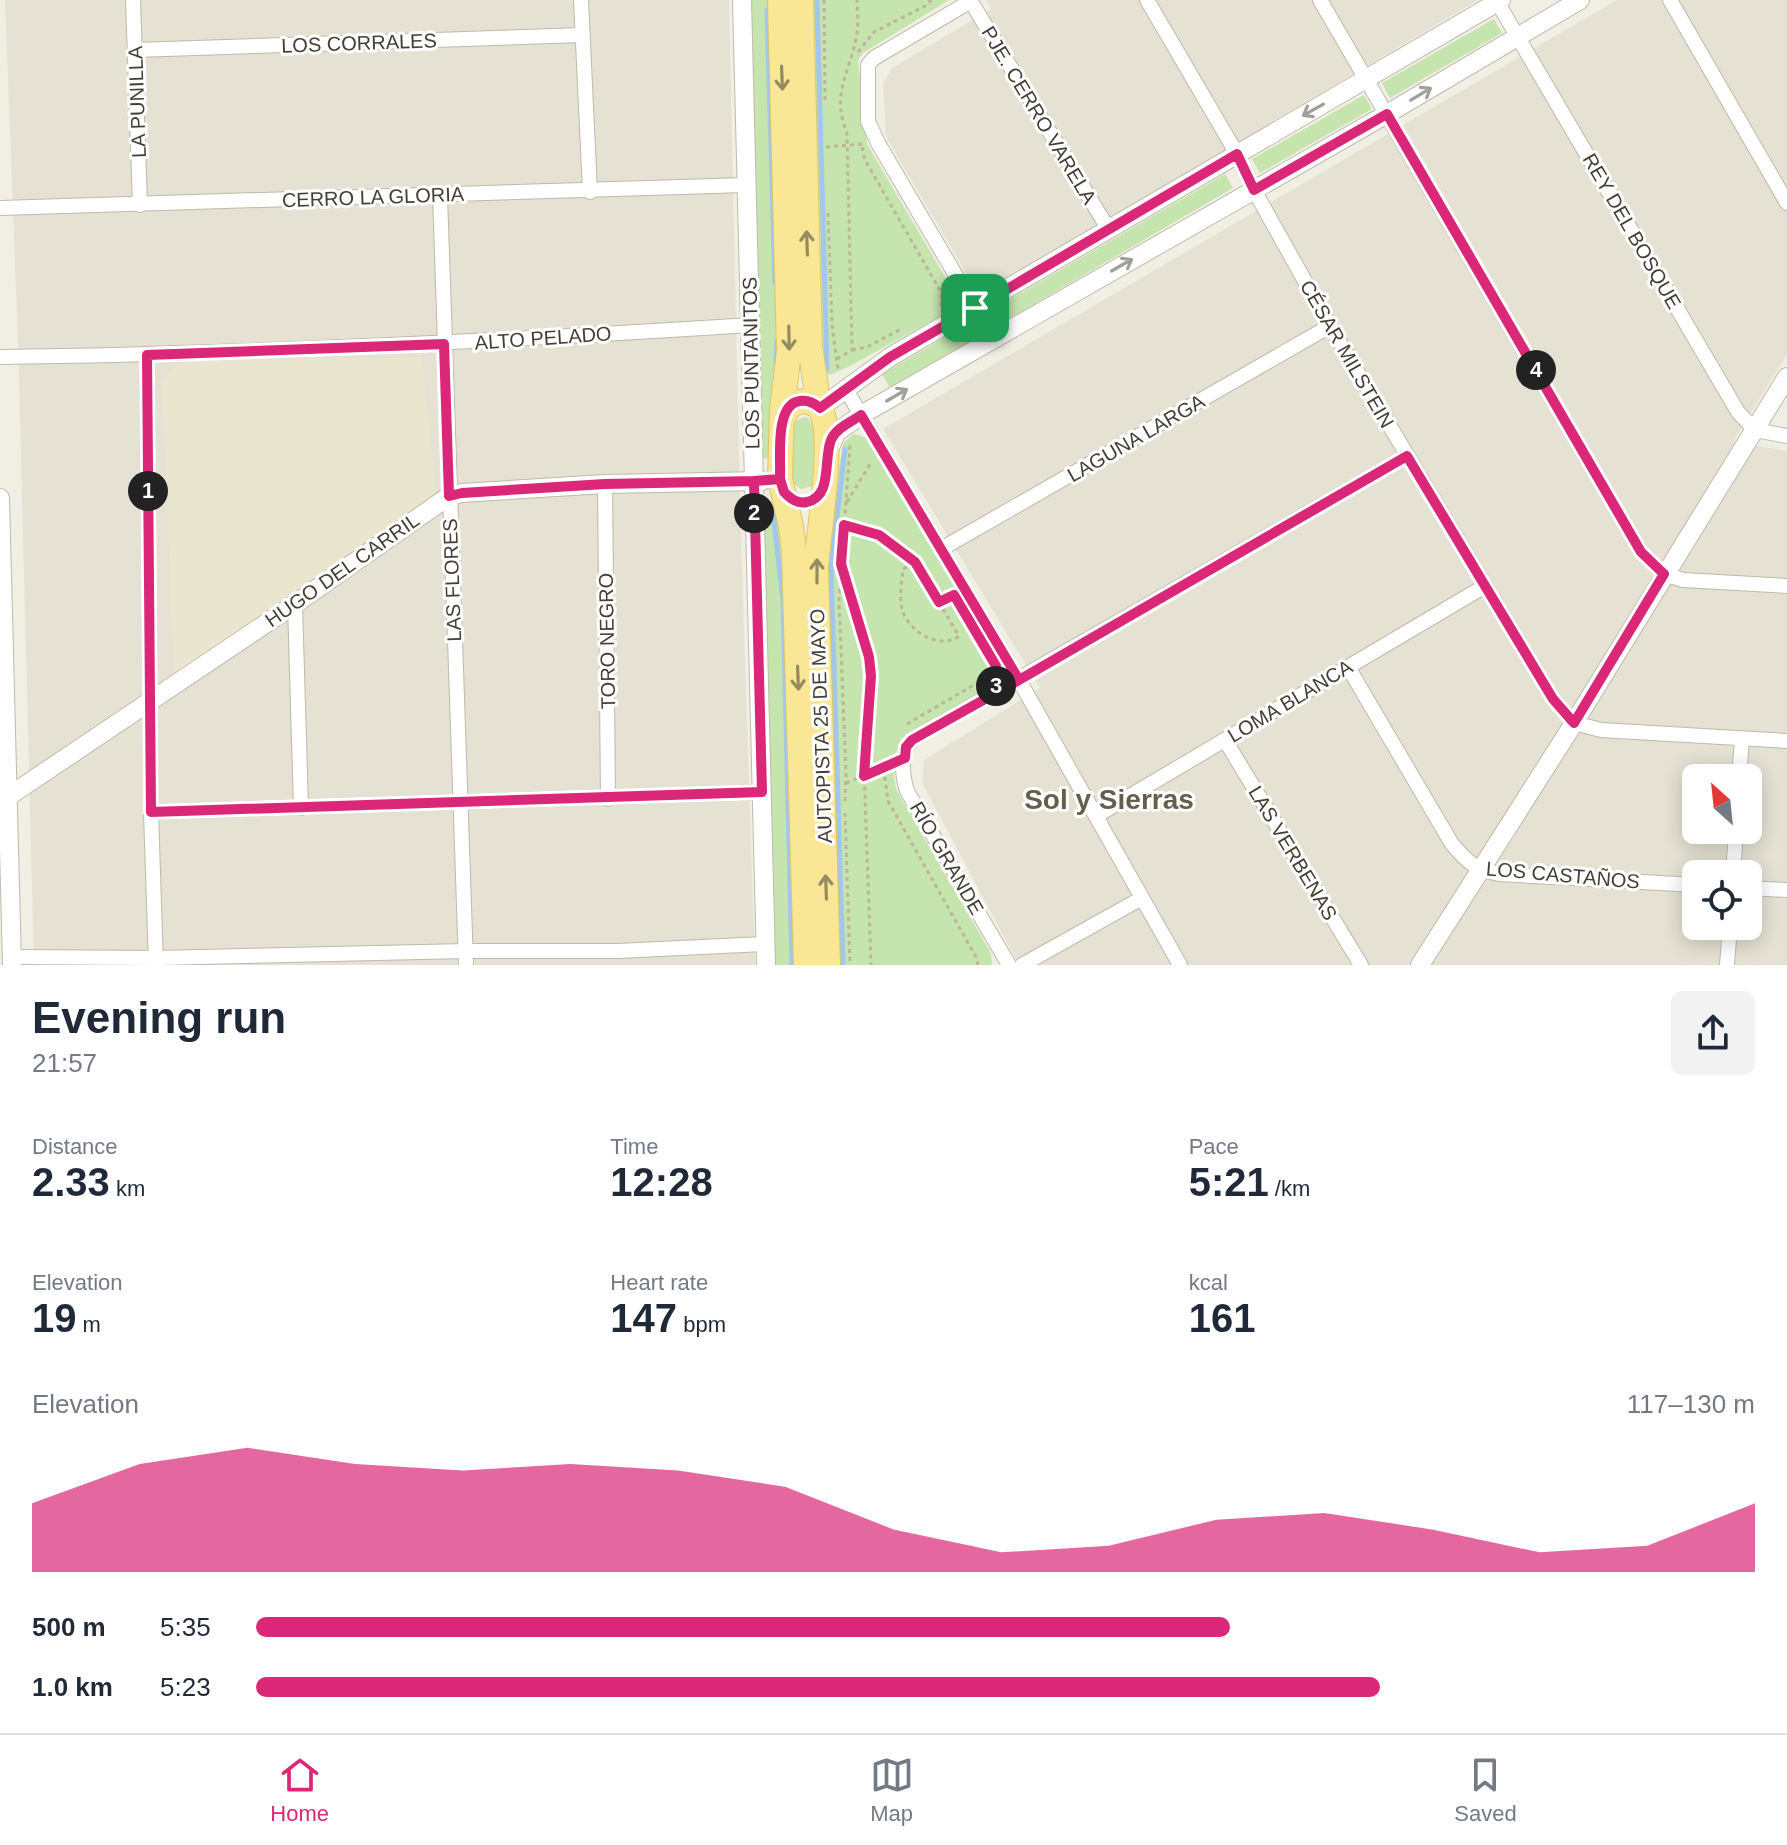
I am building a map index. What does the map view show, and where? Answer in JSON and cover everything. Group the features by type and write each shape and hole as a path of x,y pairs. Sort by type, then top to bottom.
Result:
{"main road":[{"path":"780,0 789,351 782,420"},
{"path":"801,0 810,346 817,406"},
{"path":"782,420 788,407 794,403 808,401 817,406"},
{"name":"AUTOPISTA 25 DE MAYO","path":"817,406 825,425 825,476 816,568 828,965"},
{"name":"AUTOPISTA 25 DE MAYO","path":"782,420 781,484 794,552 806,965"},
{"path":"781,484 791,499 800,503 809,502 817,497 825,476"}],"street":[{"name":"LA PUNILLA","path":"133,0 140,205"},
{"path":"581,0 590,192"},
{"name":"LOS PUNTANITOS","path":"742,0 766,965"},
{"path":"970,0 874,58 868,65 868,121 975,308"},
{"name":"PJE. CERRO VARELA","path":"970,0 1109,230"},
{"name":"CÉSAR MILSTEIN","path":"1147,0 1237,154 1330,326 1553,699 1574,723"},
{"path":"1320,0 1641,552 1664,574 1683,580 1787,586"},
{"path":"825,476 832,439 861,415 1580,0"},
{"path":"1670,0 1787,203"},
{"path":"817,406 890,357 1498,1"},
{"name":"REY DEL BOSQUE","path":"1498,1 1738,412 1755,430"},
{"name":"LOS CORRALES","path":"135,50 582,35"},
{"name":"CERRO LA GLORIA","path":"0,208 746,185"},
{"name":"LAS FLORES","path":"440,195 466,958"},
{"name":"ALTO PELADO","path":"0,357 444,344 751,325"},
{"name":"LAGUNA LARGA","path":"941,549 1330,326"},
{"path":"147,355 151,812 156,962"},
{"path":"1420,965 1574,723 1787,377"},
{"path":"845,388 1019,680 1180,965"},
{"path":"1755,430 1787,436"},
{"path":"905,752 912,740 1407,456"},
{"name":"HUGO DEL CARRIL","path":"4,799 295,604 449,496 605,484 754,481 781,484"},
{"name":"TORO NEGRO","path":"605,484 608,799"},
{"path":"0,498 8,959 156,962 618,958 766,944"},
{"name":"LOMA BLANCA","path":"1096,816 1485,586"},
{"path":"295,604 301,808"},
{"name":"LOS CASTAÑOS","path":"1348,667 1452,844 1465,860 1479,870 1499,874 1682,884"},
{"path":"1574,723 1601,730 1787,741"},
{"path":"1740,764 1742,739"},
{"name":"LAS VERBENAS","path":"1225,740 1361,965"},
{"name":"RÍO GRANDE","path":"905,752 903,777 907,791 1009,965"},
{"path":"151,812 762,792"},
{"path":"1762,889 1787,890"},
{"path":"1022,965 1142,898"},
{"path":"1727,965 1729,940"}],"path":[{"path":"824,0 825,113"},
{"path":"837,359 852,350 848,145 840,111 841,89 858,30 857,0"},
{"path":"826,145 878,143"},
{"path":"828,206 832,326 838,369"},
{"path":"850,965 839,600 849,441 853,439"},
{"path":"845,506 875,457"},
{"path":"844,525 879,535 915,562 959,636 954,640 944,642 922,634 905,617 901,597 903,569 915,562"},
{"path":"841,564 869,657 871,676 864,776 871,965"},
{"path":"939,602 954,595"},
{"path":"996,666 997,692"},
{"path":"846,783 905,752"}],"shaded area":[{"path":"5,0 729,0 740,506 755,965 34,965 18,341"},
{"path":"986,0 1478,0 994,287 971,281 886,137 883,83 892,68 991,9"},
{"path":"1617,0 1787,0 1787,354 1733,442 1787,451 1787,965 1019,965 922,783 924,760 1040,688 883,429"},
{"path":"422,357 436,496 174,681 162,382 171,370 185,361"}],"green space":[{"path":"748,0 771,0 782,324 770,456 766,459 759,450"},
{"path":"813,0 949,0 863,53 858,60 867,144 955,294 955,302 948,312 830,375 823,372 821,364"},
{"path":"1494,19 1502,33 1390,98 1382,83"},
{"path":"1364,95 1372,109 1260,173 1252,159"},
{"path":"1225,174 1233,188 890,388 882,374"},
{"path":"804,417 814,428 815,480 813,486 801,489 792,483 791,478 792,423"},
{"path":"854,434 867,438 999,663 1001,675 995,683 901,739 894,772 897,791 991,953 992,965 838,965 825,557 843,443"},
{"path":"773,505 781,519 797,965 774,965 764,516 765,509"}],"waterway":[{"path":"817,0 827,369"},
{"path":"767,10 775,283"},
{"path":"776,363 777,341"},
{"path":"843,965 831,569 845,449"},
{"path":"773,512 783,601 792,965"}],"district":[{"name":"Sol y Sierras","path":"1109,799"}],"route":[{"path":"975,308 890,357 820,408 808,401 788,407 782,420 780,479 754,481 605,484 449,496 444,344 147,355 151,812 762,792 754,481 770,480 780,479 782,489 791,499 800,503 809,502 825,487 832,439 841,428 861,415 1019,680 912,740 906,747 905,758 864,776 871,676 869,657 841,564 844,525 879,535 915,562 939,602 954,595 996,666 997,692 1019,680 1407,456 1553,699 1574,723 1664,574 1641,552 1387,114 1254,190 1237,154 975,308"}]}
